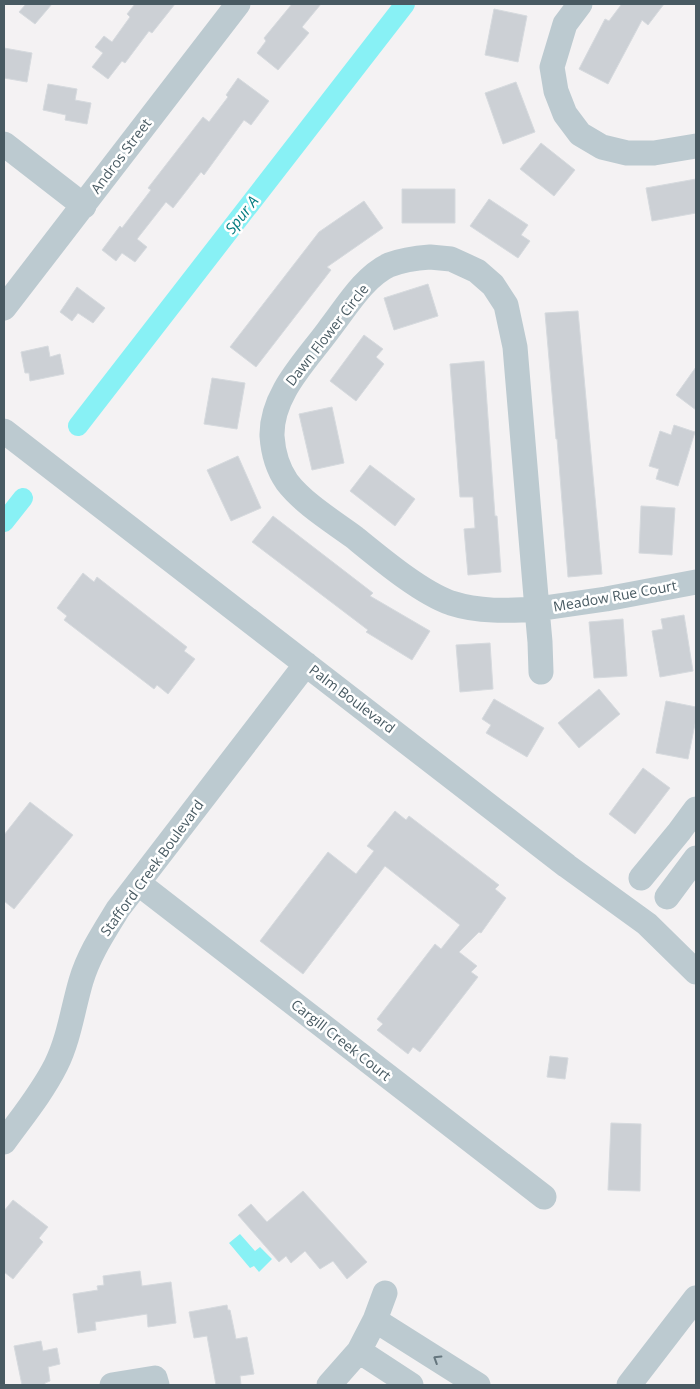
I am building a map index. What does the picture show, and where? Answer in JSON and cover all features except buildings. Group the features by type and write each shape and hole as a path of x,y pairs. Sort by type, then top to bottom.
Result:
{"street":[{"name":"Andros Street","path":"4,308 238,4"},
{"path":"580,4 565,24 552,68 556,91 565,114 580,134 602,147 627,153 654,153 696,146"},
{"path":"4,144 84,206"},
{"name":"Dawn Flower Circle","path":"430,257 451,259 477,271 493,285 506,305 515,347 536,610 503,612 474,609 449,602 416,584 310,504 286,481 274,454 272,435 274,412 282,393 355,295 369,280 388,266 409,259 430,257"},
{"name":"Palm Boulevard","path":"4,431 559,860 647,924 696,972"},
{"name":"Meadow Rue Court","path":"541,672 536,610 696,582"},
{"name":"Stafford Creek Boulevard","path":"4,1142 40,1093 57,1064 82,979 94,949 118,909 306,664"},
{"path":"641,878 688,838 696,808"},
{"path":"667,897 696,858"},
{"name":"Cargill Creek Court","path":"138,883 544,1197"},
{"path":"329,1385 359,1350 375,1320 385,1293"},
{"path":"637,1382 696,1298"},
{"path":"375,1320 478,1385"},
{"path":"359,1350 411,1385"},
{"path":"112,1385 155,1378 157,1385"}],"water":[{"path":"240,1234 255,1251 260,1247 272,1259 259,1272 254,1266 250,1268 229,1243"}],"waterway":[{"name":"Spur A","path":"78,426 405,4"},
{"name":"Spur A","path":"4,522 23,498"}]}
